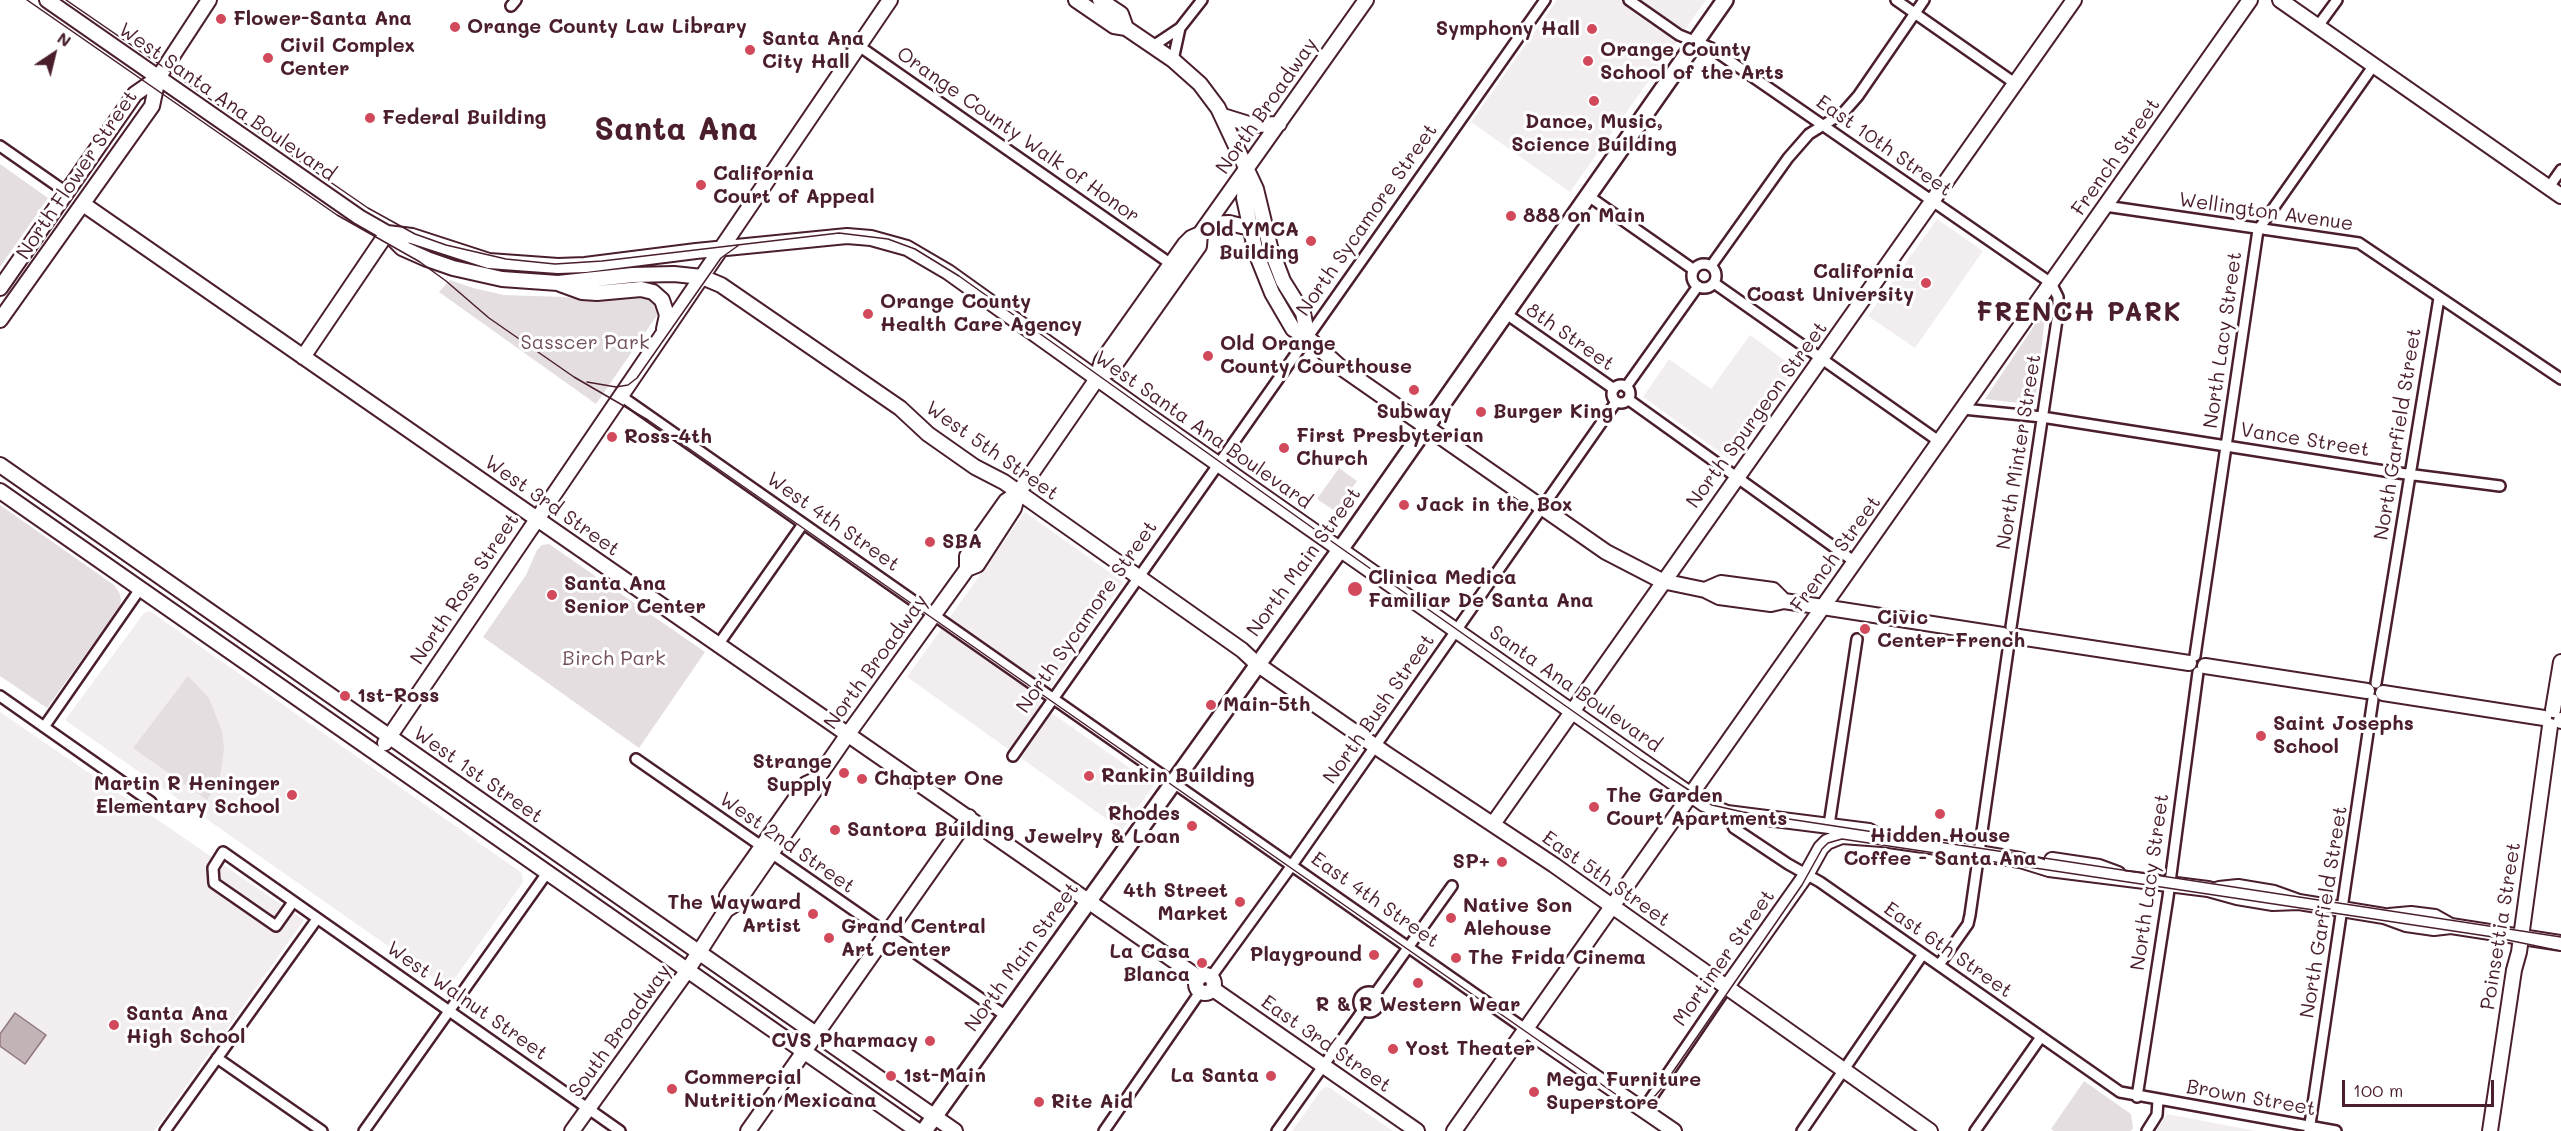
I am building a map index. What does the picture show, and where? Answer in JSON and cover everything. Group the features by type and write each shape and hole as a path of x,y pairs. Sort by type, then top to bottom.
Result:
{"main road":[{"name":"West Santa Ana Boulevard","path":"47,0 359,217 387,233 402,248 453,268 501,279 558,283 656,274 702,277"},
{"name":"North Flower Street","path":"0,320 152,106 158,78 208,0"},
{"name":"North Ross Street","path":"377,755 890,0"},
{"path":"1076,0 1114,26 1126,28 1173,60 1200,84 1223,116 1256,189 1270,247 1283,281 1303,313 1308,338"},
{"path":"1100,0 1121,14 1126,28"},
{"name":"North Broadway","path":"697,951 726,910 737,903 767,850 815,790 817,779 934,614 967,569 977,564 1014,508 1018,493 1097,378 1102,361 1191,238 1204,229 1366,0"},
{"name":"North Main Street","path":"924,1131 1427,427 1725,0"},
{"name":"North Spurgeon Street","path":"1493,824 1662,581 1934,202 2074,0"},
{"name":"French Street","path":"1454,1131 2250,0"},
{"path":"2280,0 2561,196"},
{"name":"North Flower Street","path":"0,288 135,94 158,78"},
{"path":"1223,116 1252,125 1279,124"},
{"path":"1246,171 1244,198 1256,253 1272,293 1293,329 1308,338 1339,366 1606,552 1662,581 1705,590 1719,597 1771,604 1784,601 2554,719"},
{"name":"West 3rd Street","path":"83,204 1088,901"},
{"path":"1204,229 1229,223 1250,228"},
{"name":"North Broadway","path":"1097,378 1112,369 1199,246 1204,229"},
{"name":"West Santa Ana Boulevard","path":"387,233 412,236 489,261 531,265 585,265 722,248 847,236 871,238 907,248 948,272 1379,576"},
{"path":"303,357 387,233"},
{"name":"West 5th Street","path":"702,277 721,285 900,408 928,434 950,450 1018,493 1139,577 1242,650 1257,664"},
{"path":"558,283 582,292 641,289 653,292 662,300 667,315 664,331"},
{"name":"West 1st Street","path":"0,465 955,1131"},
{"name":"West 1st Street","path":"0,491 687,971 805,1050 918,1131"},
{"name":"Santa Ana Boulevard","path":"1379,576 1704,804 1727,813 1869,831 1882,839"},
{"name":"Poinsettia Street","path":"2490,1131 2561,662"},
{"name":"East 5th Street","path":"1257,664 1374,746 1611,905 1930,1131"},
{"path":"748,1131 969,818"},
{"name":"Mortimer Street","path":"1726,988 1827,842 1842,836 1882,839"},
{"path":"1882,839 2020,860 2044,859 2099,867 2128,878 2273,903 2299,902 2385,916 2411,914 2435,917 2451,926 2561,943"},
{"name":"East 3rd Street","path":"1088,901 1417,1131"},
{"name":"South Broadway","path":"572,1131 687,971 697,951"},
{"name":"East 4th Street","path":"1525,1029 1674,1131"}],"street":[{"path":"1153,46 1180,28 1202,0"},
{"name":"North Sycamore Street","path":"1013,756 1545,0"},
{"name":"East 10th Street","path":"1629,0 1678,35 1711,48 2051,283"},
{"path":"1896,0 2016,84"},
{"path":"1711,266 1788,158 1809,134 1843,113 1858,96 1924,0"},
{"path":"2318,26 2337,0"},
{"path":"1173,60 1180,28"},
{"name":"Orange County Walk of Honor","path":"843,40 860,46 1171,264"},
{"name":"North Lacy Street","path":"2137,1096 2169,884 2226,446 2258,230 2374,65"},
{"path":"0,146 66,192"},
{"path":"2549,188 2561,170"},
{"path":"1587,195 1694,270"},
{"name":"Wellington Avenue","path":"2105,206 2359,243 2561,379"},
{"path":"1700,264 1711,266 1716,272 1714,283 1704,288 1698,286 1692,277 1694,270 1700,264"},
{"path":"1714,283 1940,442"},
{"name":"North Minter Street","path":"1939,965 1968,924 2058,313 2058,297 2051,283"},
{"path":"1626,387 1698,286"},
{"name":"North Garfield Street","path":"2310,1128 2375,691 2439,298"},
{"name":"8th Street","path":"1505,313 1614,389"},
{"path":"1626,387 1618,386 1614,389 1612,396 1616,402 1621,404 1629,400"},
{"path":"1626,387 1630,394 1629,400"},
{"name":"West 4th Street","path":"621,396 1172,782"},
{"path":"1629,400 1855,562"},
{"name":"North Bush Street","path":"1104,1131 1616,402"},
{"name":"Vance Street","path":"1963,409 2042,417 2411,475 2500,486"},
{"path":"718,645 803,524"},
{"path":"44,727 140,589"},
{"path":"1829,825 1857,639"},
{"path":"0,696 151,802"},
{"name":"West 2nd Street","path":"636,759 1006,1016"},
{"name":"East 4th Street","path":"1172,782 1525,1029"},
{"name":"East 6th Street","path":"1727,813 1734,828 1923,954 2120,1092 2158,1100"},
{"name":"West Walnut Street","path":"293,902 276,926 214,883 213,868 223,852 620,1131"},
{"path":"364,1131 547,873"},
{"path":"1375,994 1452,886"},
{"path":"165,1131 317,919"},
{"path":"1802,1131 1923,954"},
{"name":"Mortimer Street","path":"1643,1110 1726,988"},
{"path":"1367,993 1375,994 1378,1000 1377,1007 1372,1012 1363,1010 1359,1004 1361,996 1367,993"},
{"path":"1277,1131 1363,1010"},
{"path":"1975,1131 2042,1037"},
{"path":"217,1058 322,1131"},
{"path":"2147,1131 2157,1115 2158,1100"},
{"name":"Brown Street","path":"2158,1100 2336,1131"}],"shaded area":[{"name":"Orange County School of the Arts","path":"1557,0 1706,0 1570,192 1471,122"},
{"name":"California Coast University","path":"1937,219 1983,251 1915,348 1868,316"},
{"path":"1750,335 1795,368 1732,461 1643,397 1669,359 1711,389"},
{"path":"1025,512 1123,582 1039,704 1154,785 1122,830 907,677"},
{"name":"Martin R Heninger Elementary School","path":"150,611 522,873 523,882 448,988 65,720 144,613"},
{"name":"Santa Ana High School","path":"0,712 304,920 154,1131 0,1131"},
{"path":"15,1013 46,1035 25,1064 0,1046 0,1034"},
{"path":"1326,1087 1393,1131 1292,1131 1322,1089"},
{"path":"2167,1114 2256,1131 2156,1131"}],"green space":[{"path":"0,164 48,198 0,267"},
{"name":"Sasscer Park","path":"450,280 504,295 586,300 647,296 656,303 658,314 596,404 439,292"},
{"name":"FRENCH PARK","path":"2046,308 2035,405 1985,399"},
{"path":"1339,468 1357,481 1335,511 1317,499"},
{"path":"0,505 114,585 121,599 120,606 47,708 0,676"},
{"name":"Birch Park","path":"549,544 705,652 639,748 483,637 526,575 537,550 542,545"},
{"path":"188,676 209,698 222,731 224,748 221,772 207,800 133,748"},
{"path":"2084,1081 2131,1114 2133,1128 2131,1131 2054,1131 2051,1129"}],"tram line":[{"path":"27,0 337,215 420,262 489,318 574,377 648,420 1624,1100 1644,1102 1655,1096 1661,1089 1802,885 1822,849 1828,843 1842,839 2493,937 2561,951"},
{"path":"66,0 368,208 415,234 446,245 506,259 555,264 602,261 839,233 888,239 915,249 959,276 1641,759 1712,805 1743,812 2561,937"},
{"path":"587,382 616,387 628,385 637,378 721,258 739,245"}],"place":[{"name":"Flower-Santa Ana","path":"221,19"},
{"name":"Orange County Law Library","path":"455,27"},
{"name":"Symphony Hall","path":"1592,29"},
{"name":"Santa Ana City Hall","path":"750,50"},
{"name":"Civil Complex Center","path":"268,58"},
{"name":"Orange County School of the Arts","path":"1588,61"},
{"name":"Dance, Music, Science Building","path":"1594,101"},
{"name":"Federal Building","path":"370,118"},
{"name":"California Court of Appeal","path":"701,185"},
{"name":"888 on Main","path":"1511,216"},
{"name":"Old YMCA Building","path":"1311,241"},
{"name":"California Coast University","path":"1926,283"},
{"name":"Orange County Health Care Agency","path":"868,314"},
{"name":"Old Orange County Courthouse","path":"1208,356"},
{"name":"Subway","path":"1414,390"},
{"name":"Burger King","path":"1481,412"},
{"name":"Ross-4th","path":"612,437"},
{"name":"First Presbyterian Church","path":"1284,448"},
{"name":"Jack in the Box","path":"1404,505"},
{"name":"SBA","path":"930,542"},
{"name":"Clinica Medica Familiar De Santa Ana","path":"1355,589"},
{"name":"Santa Ana Senior Center","path":"552,595"},
{"name":"Civic Center-French","path":"1865,629"},
{"name":"1st-Ross","path":"345,696"},
{"name":"Main-5th","path":"1211,705"},
{"name":"Saint Josephs School","path":"2261,736"},
{"name":"Strange Supply","path":"844,773"},
{"name":"Rankin Building","path":"1089,776"},
{"name":"Chapter One","path":"862,779"},
{"name":"Martin R Heninger Elementary School","path":"292,795"},
{"name":"The Garden Court Apartments","path":"1594,807"},
{"name":"Hidden House Coffee - Santa Ana","path":"1940,814"},
{"name":"Rhodes Jewelry & Loan","path":"1192,826"},
{"name":"Santora Building","path":"835,830"},
{"name":"SP+","path":"1502,862"},
{"name":"4th Street Market","path":"1240,902"},
{"name":"The Wayward Artist","path":"813,914"},
{"name":"Native Son Alehouse","path":"1451,918"},
{"name":"Grand Central Art Center","path":"829,938"},
{"name":"Playground","path":"1374,955"},
{"name":"The Frida Cinema","path":"1456,958"},
{"name":"La Casa Blanca","path":"1202,963"},
{"name":"R & R Western Wear","path":"1418,983"},
{"name":"Santa Ana High School","path":"114,1025"},
{"name":"CVS Pharmacy","path":"930,1041"},
{"name":"Yost Theater","path":"1393,1049"},
{"name":"1st-Main","path":"891,1076"},
{"name":"La Santa","path":"1271,1076"},
{"name":"Commercial Nutrition Mexicana","path":"672,1089"},
{"name":"Mega Furniture Superstore","path":"1534,1092"},
{"name":"Rite Aid","path":"1039,1102"}],"district":[{"name":"Santa Ana","path":"676,130"},
{"name":"FRENCH PARK","path":"2079,313"}]}
